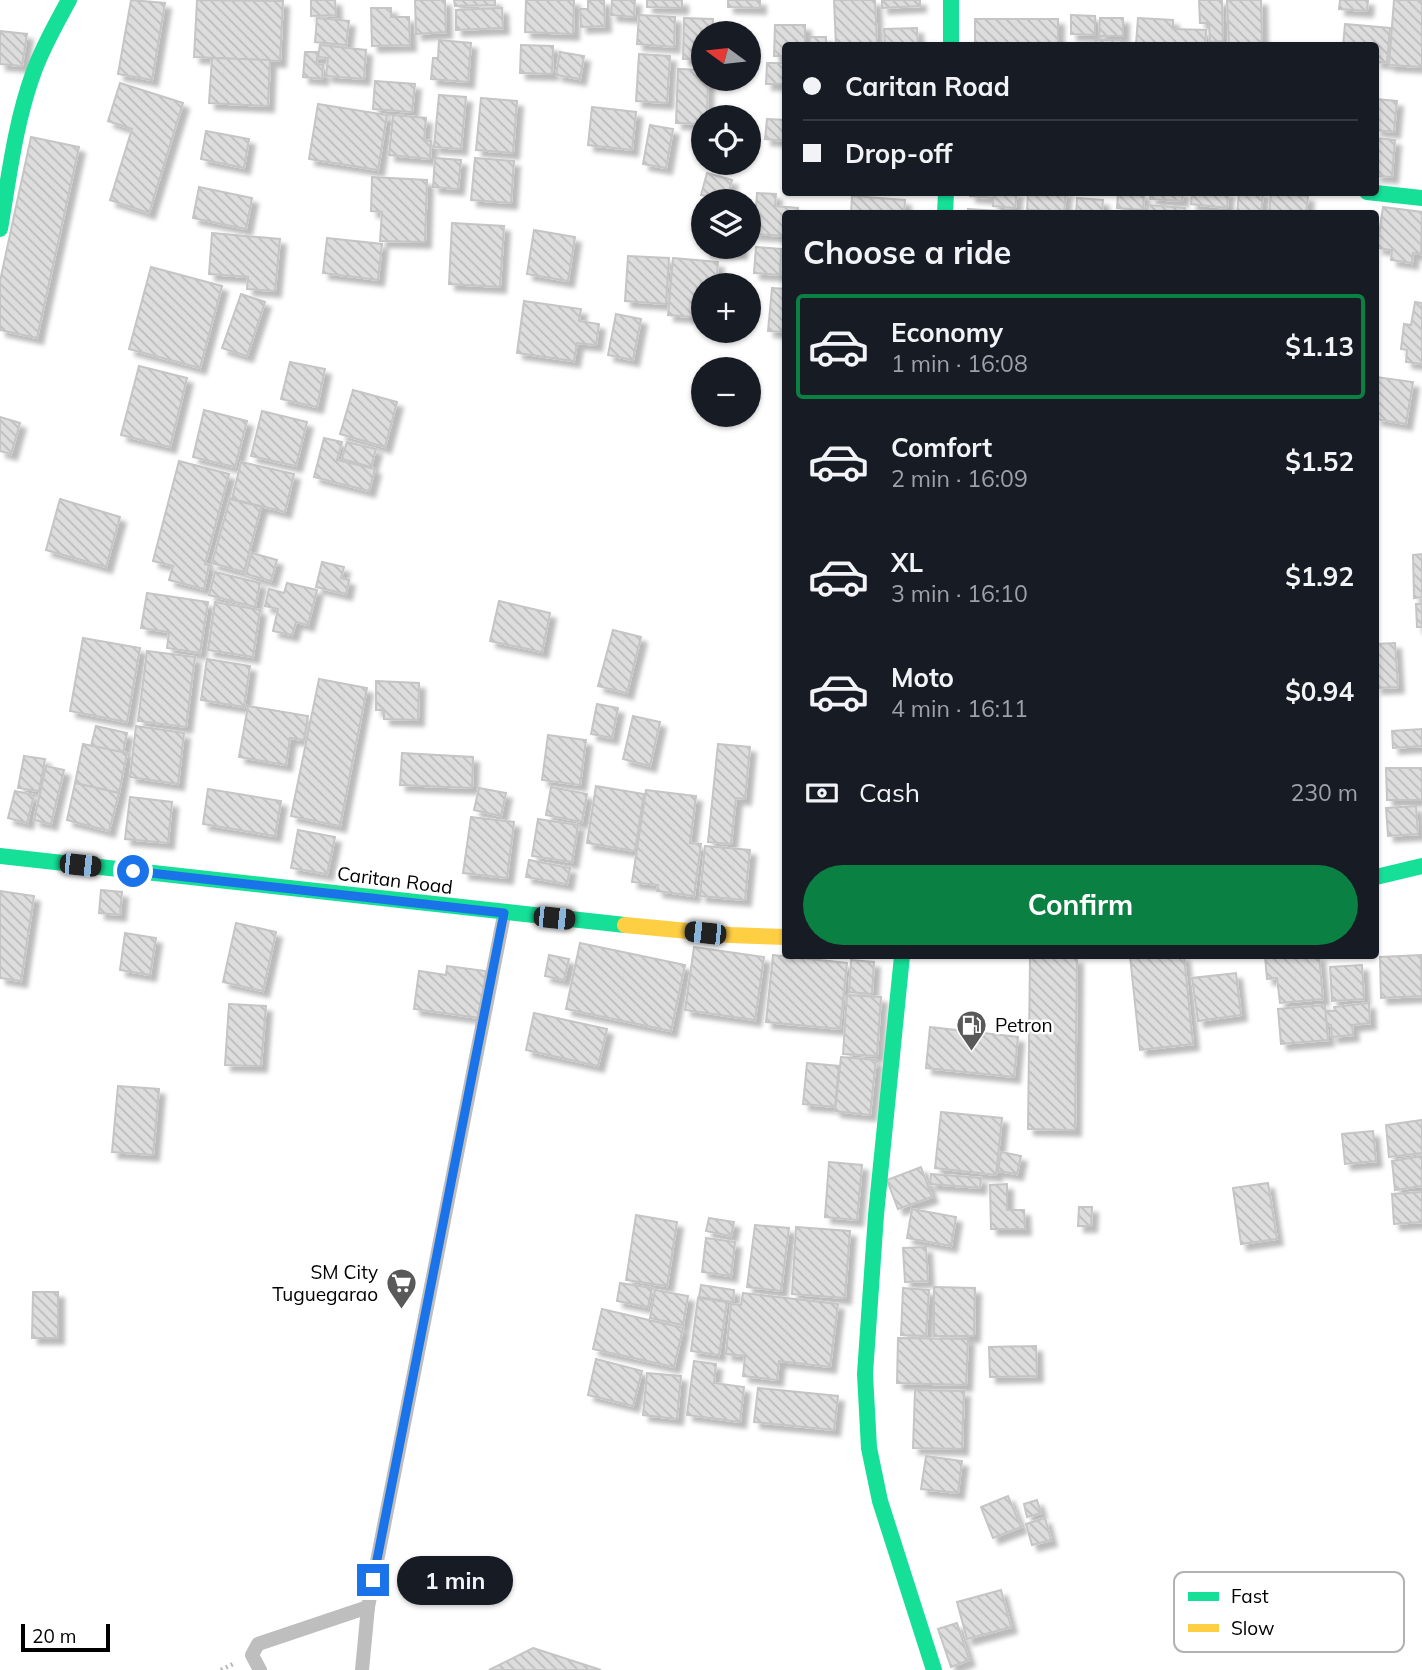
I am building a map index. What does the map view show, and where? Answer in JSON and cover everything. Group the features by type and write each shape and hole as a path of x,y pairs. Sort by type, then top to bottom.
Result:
{"main road":[{"path":"0,229 17,132 33,74 69,0"},
{"path":"951,0 951,42"},
{"path":"1379,193 1422,198"},
{"name":"Caritan Road","path":"0,856 504,913 730,935 782,937"},
{"path":"1379,876 1422,866"},
{"path":"902,959 876,1215 865,1374 869,1448 880,1501 934,1670"}],"lane":[{"path":"362,1670 368,1607 504,913"},
{"path":"260,1670 252,1655 258,1644 368,1607"}],"building":[{"path":"131,0 165,3 152,80 118,74"},
{"path":"197,0 283,1 280,61 194,57"},
{"path":"311,0 335,0 336,15 311,16"},
{"path":"415,0 445,0 446,32 416,34"},
{"path":"454,0 495,0 495,5 455,6"},
{"path":"526,0 574,0 573,34 525,32"},
{"path":"588,0 604,0 605,26 581,27 580,9 588,9"},
{"path":"612,0 635,0 634,17 611,15"},
{"path":"647,0 682,0 682,8 647,7"},
{"path":"728,0 760,0 760,8 728,7"},
{"path":"834,0 875,0 877,42 836,42"},
{"path":"882,0 920,0 920,6 882,8"},
{"path":"1199,0 1222,0 1223,41 1210,42 1209,23 1200,23"},
{"path":"1227,0 1261,0 1262,42 1229,42"},
{"path":"1340,0 1368,0 1367,11 1339,9"},
{"path":"1394,0 1422,0 1422,67 1389,65"},
{"path":"371,8 391,8 391,17 409,17 410,45 372,46"},
{"path":"502,8 503,28 456,30 456,10"},
{"path":"639,15 675,17 674,47 637,44"},
{"path":"1071,15 1095,16 1095,35 1071,34"},
{"path":"317,18 349,21 346,45 315,42"},
{"path":"684,18 713,19 691,21 691,59 683,59"},
{"path":"1100,18 1123,18 1123,36 1099,36"},
{"path":"1138,18 1173,20 1173,29 1206,30 1205,42 1136,42"},
{"path":"975,19 1058,19 1058,42 975,42"},
{"path":"1345,24 1390,28 1387,63 1379,62 1379,42 1343,42"},
{"path":"775,25 805,25 805,42 782,42 782,56 774,56"},
{"path":"917,28 918,42 885,42 884,29"},
{"path":"0,31 27,34 22,66 0,64"},
{"path":"810,37 826,37 826,42 810,42"},
{"path":"439,40 471,43 468,82 431,79 433,58 438,58"},
{"path":"1096,40 1121,40 1121,42"},
{"path":"320,45 366,50 364,79 326,76 328,58 318,57"},
{"path":"521,45 553,46 552,74 520,73"},
{"path":"305,52 318,52 316,64 323,65 322,79 303,77"},
{"path":"560,52 584,56 580,79 556,75"},
{"path":"639,54 670,56 667,103 636,101"},
{"path":"212,58 270,60 268,106 209,103"},
{"path":"767,63 782,63 782,84 766,84"},
{"path":"678,69 691,70 691,91 708,91 707,105 691,105 691,124 676,123"},
{"path":"375,81 415,84 412,112 373,109"},
{"path":"120,83 183,103 149,213 110,200 132,129 108,121"},
{"path":"439,95 466,97 461,149 434,147"},
{"path":"481,98 517,101 513,153 476,150"},
{"path":"1379,99 1397,101 1394,132 1379,130"},
{"path":"318,104 387,115 378,170 309,159"},
{"path":"592,107 636,112 632,150 588,145"},
{"path":"393,115 426,118 424,140 431,141 430,159 389,155"},
{"path":"767,119 782,120 782,141 765,139"},
{"path":"650,125 673,129 666,168 643,164"},
{"path":"206,131 249,139 244,168 201,159"},
{"path":"31,137 79,147 37,338 0,330 0,281"},
{"path":"1379,138 1395,140 1392,177 1379,176"},
{"path":"435,158 461,160 458,189 433,187"},
{"path":"475,158 514,161 511,203 471,200"},
{"path":"706,175 732,180 729,189 703,189"},
{"path":"372,177 427,180 425,242 380,241 382,212 371,211"},
{"path":"199,187 252,198 246,229 193,218"},
{"path":"761,193 776,194 775,206 798,208 782,210 782,236 761,234"},
{"path":"852,196 905,200 904,210 851,210"},
{"path":"970,196 1016,196 1015,208 993,206 993,198"},
{"path":"1028,196 1066,196 1064,210 1027,210"},
{"path":"1118,196 1144,196 1143,210 1117,208"},
{"path":"1150,196 1183,196 1182,201 1150,199"},
{"path":"1192,196 1228,196 1227,208 1191,204"},
{"path":"1239,196 1263,196 1261,210 1237,210"},
{"path":"1271,196 1308,196 1306,210 1269,210"},
{"path":"1077,198 1103,200 1102,210 1076,210"},
{"path":"1148,205 1185,208 1185,210 1147,210"},
{"path":"1383,207 1422,212 1421,254 1413,253 1412,263 1391,260 1392,250 1379,248"},
{"path":"452,223 504,226 500,287 449,284"},
{"path":"534,230 575,237 568,281 527,274"},
{"path":"212,233 280,239 275,291 247,289 248,277 209,274"},
{"path":"327,238 382,244 378,280 323,273"},
{"path":"761,247 781,249 780,275 754,273 755,259 761,259"},
{"path":"628,256 669,258 666,304 625,301"},
{"path":"673,258 718,262 717,273 691,273 691,317 668,315"},
{"path":"151,267 222,286 200,368 129,349"},
{"path":"772,288 782,289 782,332 768,331"},
{"path":"241,294 265,302 247,356 222,348"},
{"path":"524,301 581,309 579,321 599,324 596,345 577,343 574,361 517,353"},
{"path":"1415,302 1422,303 1422,364 1406,362 1407,350 1401,349 1404,324 1411,325"},
{"path":"616,314 641,319 633,360 608,355"},
{"path":"290,362 325,369 317,407 281,399"},
{"path":"139,366 187,378 170,447 121,435"},
{"path":"1379,377 1413,382 1406,424 1379,420"},
{"path":"353,390 397,402 385,447 340,434"},
{"path":"204,410 247,421 235,467 193,457"},
{"path":"262,411 307,422 296,466 251,456"},
{"path":"0,417 20,423 11,454 0,451"},
{"path":"324,438 342,442 337,460 375,469 369,491 314,477"},
{"path":"347,442 376,449 371,467 342,459"},
{"path":"179,461 229,474 205,564 209,565 204,589 169,580 173,566 153,561"},
{"path":"241,462 294,474 285,512 232,499"},
{"path":"60,499 120,517 106,567 46,550"},
{"path":"230,499 261,507 244,572 212,563"},
{"path":"252,553 277,560 271,581 246,574"},
{"path":"1422,554 1422,597 1414,598 1413,555"},
{"path":"322,562 344,567 341,578 349,580 346,594 316,587"},
{"path":"215,572 260,583 255,607 209,595"},
{"path":"287,583 317,590 308,625 296,622 292,635 273,631 278,609 265,606 269,589 284,593"},
{"path":"147,593 208,602 200,653 167,648 169,632 141,628"},
{"path":"499,601 550,613 542,652 490,641"},
{"path":"215,602 260,610 253,657 208,650"},
{"path":"1416,604 1422,604 1422,627 1417,627"},
{"path":"613,630 641,637 627,693 598,686"},
{"path":"83,638 140,648 127,722 70,711"},
{"path":"1395,643 1398,687 1379,688 1379,644"},
{"path":"147,651 195,657 186,727 138,721"},
{"path":"207,659 250,666 244,707 201,700"},
{"path":"319,679 367,688 340,826 291,816"},
{"path":"376,681 419,683 418,720 384,719 384,710 376,710"},
{"path":"597,704 618,708 612,738 591,734"},
{"path":"248,706 308,716 304,740 290,738 286,765 239,757"},
{"path":"633,716 660,722 650,766 623,759"},
{"path":"96,726 127,733 123,753 91,746"},
{"path":"136,726 184,733 178,784 130,777"},
{"path":"1422,729 1422,746 1393,748 1392,731"},
{"path":"548,735 586,740 580,785 542,780"},
{"path":"83,744 127,753 119,793 75,783"},
{"path":"718,744 750,747 745,799 736,798 731,844 708,842"},
{"path":"402,753 473,757 472,788 400,785"},
{"path":"24,756 45,759 39,791 18,788"},
{"path":"46,766 64,770 51,824 34,820"},
{"path":"1386,768 1422,768 1422,800 1387,800"},
{"path":"75,783 119,793 109,831 67,820"},
{"path":"596,786 644,794 635,851 587,843"},
{"path":"551,787 587,794 582,822 546,815"},
{"path":"479,788 506,793 501,816 474,810"},
{"path":"208,789 281,801 275,836 203,824"},
{"path":"646,790 696,796 690,843 701,844 694,896 657,891 658,885 632,882"},
{"path":"15,791 34,795 27,823 8,818"},
{"path":"130,797 172,802 168,843 125,839"},
{"path":"1416,806 1418,834 1388,836 1386,808"},
{"path":"471,817 514,822 507,878 463,873"},
{"path":"538,819 578,825 572,862 532,856"},
{"path":"298,830 335,837 327,874 291,868"},
{"path":"705,846 750,850 745,900 700,896"},
{"path":"529,860 570,868 567,884 526,877"},
{"path":"101,890 122,892 120,915 99,913"},
{"path":"0,891 34,896 21,981 0,978"},
{"path":"236,923 276,932 263,991 223,982"},
{"path":"125,933 156,938 150,975 120,970"},
{"path":"580,943 685,965 671,1031 566,1009"},
{"path":"694,947 764,957 755,1020 685,1010"},
{"path":"549,955 569,959 564,980 545,976"},
{"path":"773,955 782,956 782,959 847,963 840,1029 766,1022"},
{"path":"1421,955 1422,996 1381,998 1380,957"},
{"path":"1030,959 1077,959 1075,1130 1028,1129"},
{"path":"1130,959 1184,959 1193,1044 1140,1050"},
{"path":"1265,959 1319,959 1323,999 1280,1003 1277,978 1267,979"},
{"path":"851,960 874,962 872,994 849,992"},
{"path":"1362,965 1364,999 1332,1001 1330,967"},
{"path":"447,966 486,971 480,1018 414,1009 419,971 446,975"},
{"path":"1236,973 1241,1015 1198,1021 1192,978"},
{"path":"847,995 881,997 877,1056 843,1054"},
{"path":"1369,1003 1370,1023 1352,1025 1353,1035 1332,1037 1331,1025 1326,1026 1325,1011 1335,1011 1334,1007"},
{"path":"229,1004 266,1006 261,1066 225,1065"},
{"path":"1325,1005 1328,1040 1281,1044 1278,1009"},
{"path":"534,1013 607,1029 598,1066 526,1050"},
{"name":"Petron","path":"930,1027 1018,1037 1014,1077 926,1068"},
{"path":"841,1057 876,1060 870,1115 835,1111"},
{"path":"807,1063 839,1066 835,1107 803,1104"},
{"path":"118,1086 159,1089 153,1155 112,1152"},
{"path":"941,1112 1002,1118 996,1175 935,1168"},
{"path":"1422,1120 1422,1153 1389,1157 1386,1125"},
{"path":"1373,1131 1376,1161 1345,1164 1342,1134"},
{"path":"1001,1152 1021,1156 1017,1174 998,1171"},
{"path":"1422,1156 1422,1186 1395,1190 1392,1161"},
{"path":"829,1162 862,1165 857,1220 825,1217"},
{"path":"921,1167 932,1197 898,1209 887,1180"},
{"path":"931,1174 981,1178 980,1188 930,1184"},
{"path":"1268,1183 1277,1239 1241,1244 1233,1188"},
{"path":"1007,1184 1007,1210 1024,1210 1025,1229 991,1229 990,1185"},
{"path":"1422,1192 1422,1222 1394,1224 1392,1194"},
{"path":"1079,1207 1092,1207 1091,1226 1078,1226"},
{"path":"912,1209 956,1217 951,1246 907,1238"},
{"path":"636,1215 677,1222 667,1286 626,1280"},
{"path":"709,1218 734,1222 731,1236 706,1231"},
{"path":"755,1225 789,1228 781,1291 747,1287"},
{"path":"796,1227 850,1231 845,1298 792,1294"},
{"path":"706,1238 735,1242 731,1276 702,1272"},
{"path":"926,1247 928,1281 905,1282 903,1248"},
{"path":"620,1283 652,1288 648,1307 617,1301"},
{"path":"701,1285 734,1290 733,1302 699,1297"},
{"path":"934,1287 975,1288 974,1336 934,1336"},
{"path":"903,1288 929,1290 926,1336 901,1335"},
{"path":"655,1290 688,1296 683,1325 650,1318"},
{"path":"33,1292 58,1292 58,1338 32,1338"},
{"path":"743,1293 838,1304 830,1367 779,1361 777,1380 743,1376 745,1356 726,1354 731,1304 741,1305"},
{"path":"698,1298 727,1302 719,1355 691,1351"},
{"path":"602,1309 683,1328 674,1367 593,1349"},
{"path":"898,1338 968,1339 966,1385 897,1383"},
{"path":"1036,1346 1037,1376 990,1377 989,1347"},
{"path":"596,1359 642,1371 633,1406 588,1395"},
{"path":"694,1361 716,1364 714,1383 744,1387 740,1422 687,1415"},
{"path":"647,1373 681,1376 677,1419 643,1415"},
{"path":"758,1388 838,1396 834,1430 754,1422"},
{"path":"915,1390 964,1391 962,1449 913,1448"},
{"path":"926,1456 962,1461 958,1493 921,1489"},
{"path":"1008,1496 1021,1527 993,1538 981,1507"},
{"path":"1037,1500 1041,1513 1027,1517 1024,1504"},
{"path":"1045,1518 1051,1540 1032,1545 1026,1524"},
{"path":"1001,1590 1011,1627 967,1639 957,1602"},
{"path":"957,1623 969,1660 951,1667 938,1629"},
{"path":"533,1648 601,1670 489,1670"}],"traffic: fast":[{"path":"0,229 13,151 27,93 41,55 69,0"},
{"path":"951,0 951,42"},
{"path":"1379,193 1422,198"},
{"path":"945,210 946,196"},
{"path":"0,856 625,925"},
{"path":"1379,876 1422,866"},
{"path":"902,959 876,1215 865,1374 869,1448 880,1501 934,1670"}],"traffic: slow":[{"path":"625,925 782,937"}],"place":[{"name":"Petron","path":"972,1052"},
{"name":"SM City Tuguegarao","path":"401,1310"}],"route":[{"path":"133,871 504,913 373,1580"}]}
